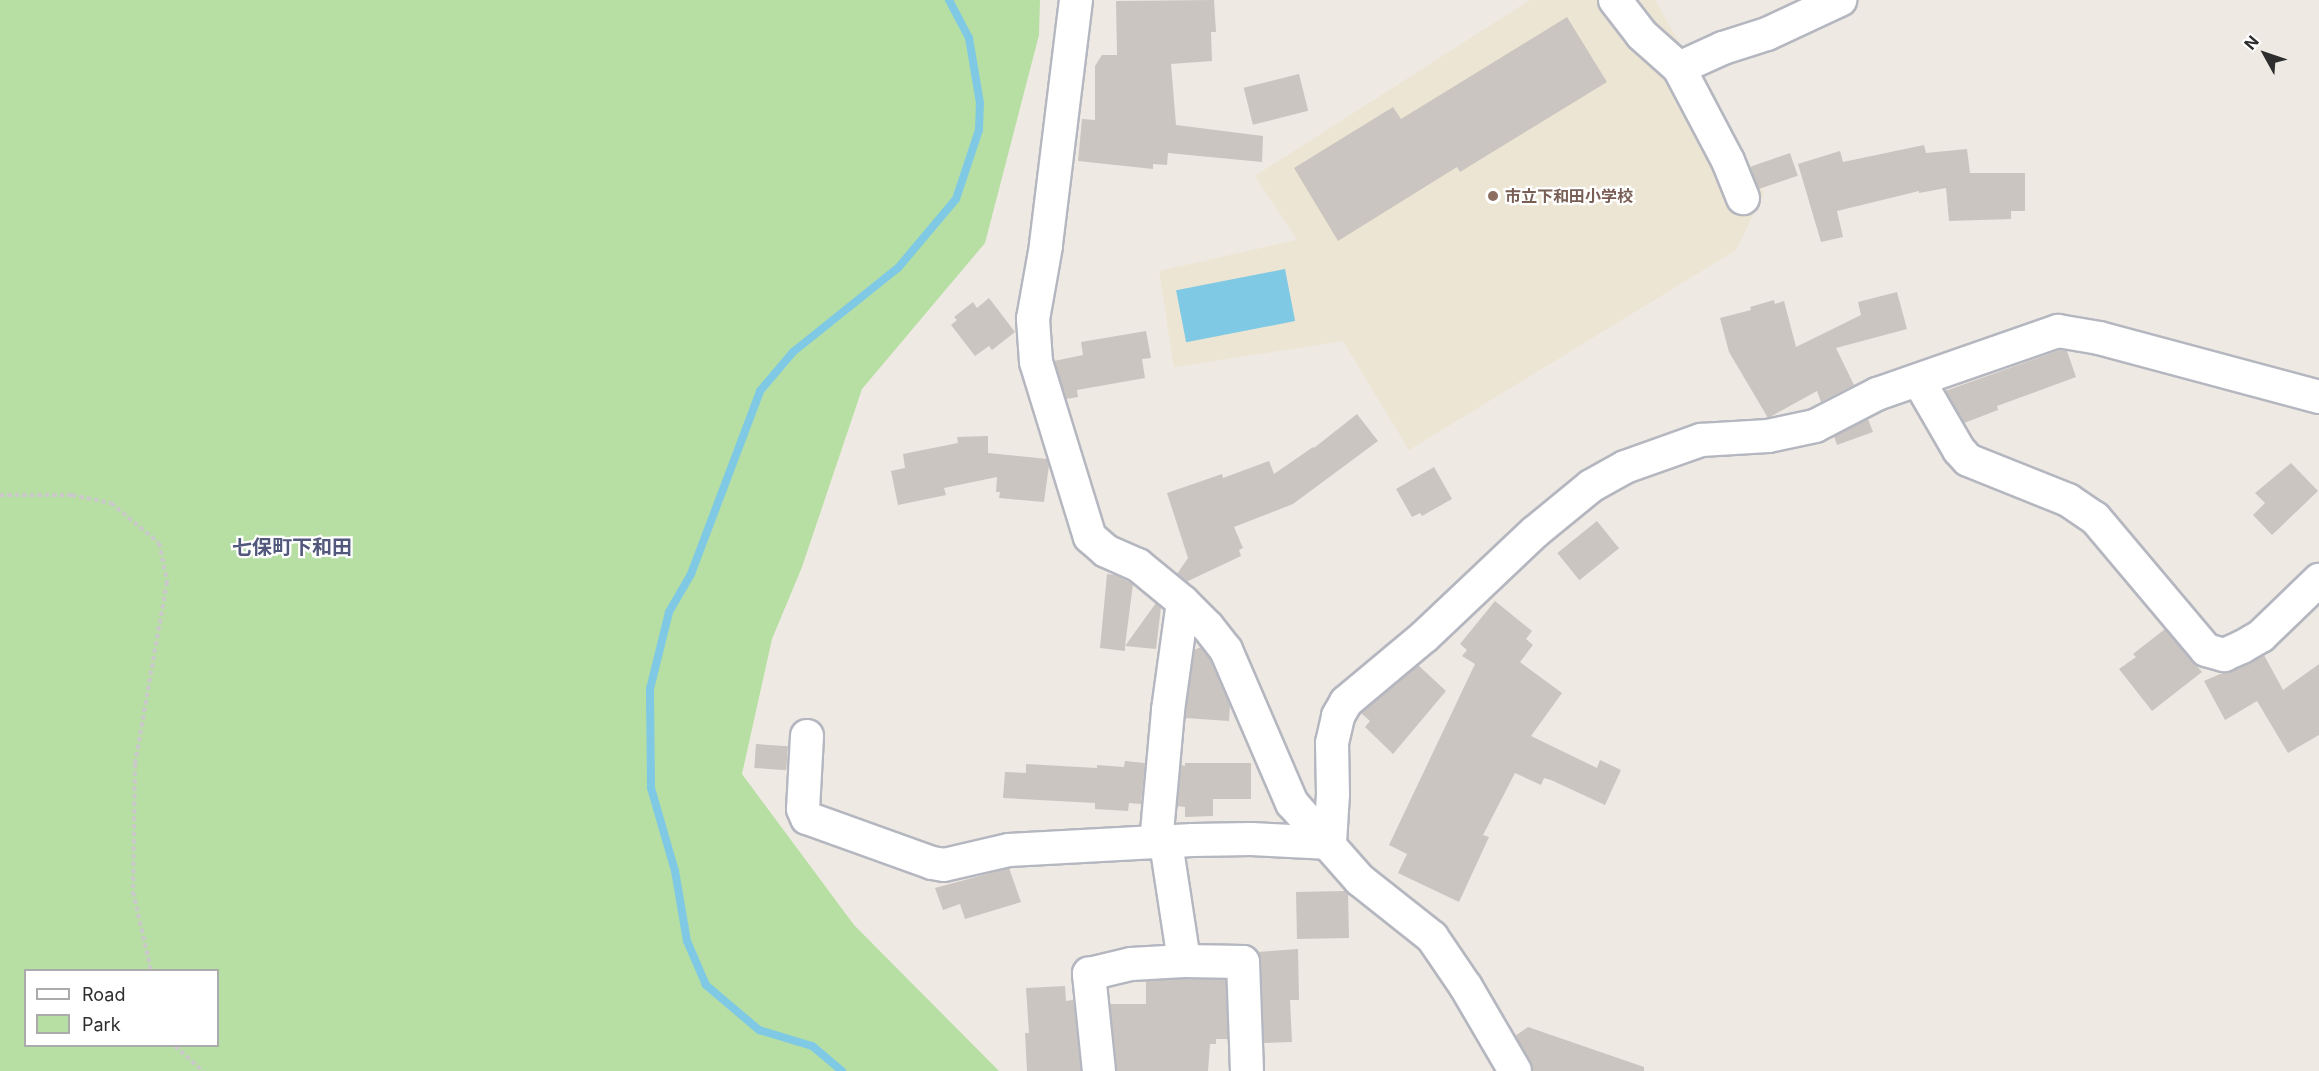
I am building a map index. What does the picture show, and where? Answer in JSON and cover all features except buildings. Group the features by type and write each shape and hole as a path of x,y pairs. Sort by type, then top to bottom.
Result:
{"street":[{"path":"1077,0 1046,246 1033,319 1036,362 1090,537 1106,551 1138,566 1183,602 1226,650 1292,803 1330,843 1360,880 1432,937 1466,987 1515,1071"},
{"path":"1616,0 1642,35 1679,68 1728,161 1743,198"},
{"path":"1679,68 1723,48 1767,34 1840,0"},
{"path":"1330,843 1333,794 1332,742 1338,716 1346,702 1425,636 1499,564 1583,493 1609,475 1647,457 1701,440 1768,436 1815,426 1877,394 2058,332 2099,338 2319,397"},
{"path":"1919,381 1959,450 1968,460 2068,500 2095,518 2206,650 2224,655 2261,636 2319,580"},
{"path":"1183,602 1168,710 1161,843 1184,961"},
{"path":"807,736 802,809 807,818 932,863 944,865 1009,850 1251,839 1330,843"},
{"path":"1099,1071 1089,974 1131,964 1184,961 1243,962 1246,1071"}],"path":[{"path":"0,495 72,495 111,503 159,543 167,582 135,764 134,892 151,969"},
{"path":"177,1047 203,1071"}],"shaded area":[{"path":"1530,0 1655,0 1764,193 1736,250 1409,450 1343,341 1174,367 1159,271 1297,240 1255,176"}],"green space":[{"path":"0,0 1040,0 1039,35 985,243 862,389 802,567 772,639 742,774 854,925 999,1071 0,1071"}],"water":[{"path":"1285,269 1295,321 1186,342 1176,290"}],"waterway":[{"path":"842,1071 812,1046 759,1030 706,985 687,941 675,871 651,788 650,689 669,612 691,574 760,391 793,352 898,268 956,199 979,130 980,103 969,38 949,0"}],"place":[{"name":"市立下和田小学校","path":"1493,196"}],"district":[{"name":"七保町下和田","path":"292,547"}]}
